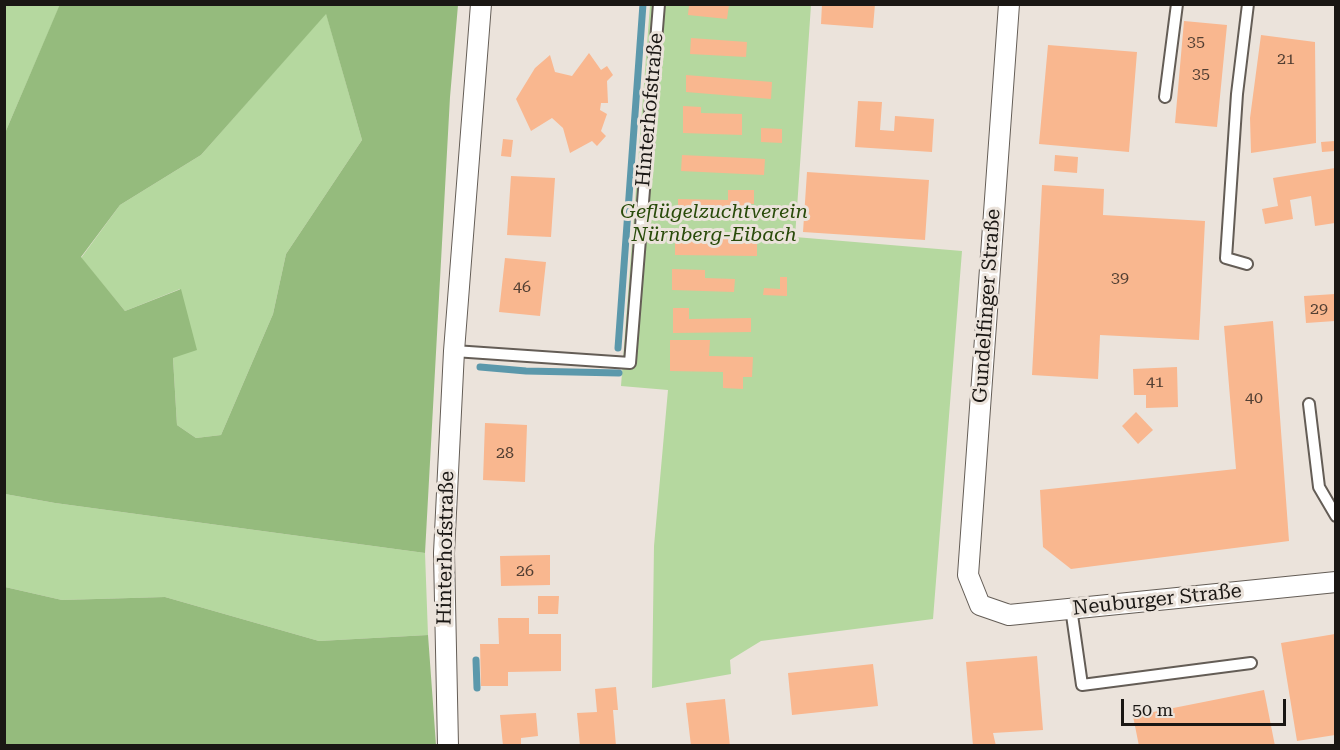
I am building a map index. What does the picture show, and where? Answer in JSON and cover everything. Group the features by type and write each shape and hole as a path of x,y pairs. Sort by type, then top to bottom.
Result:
{"street":[{"name":"Hinterhofstraße","path":"448,746 444,553 454,351 481,4"},
{"name":"Gundelfinger Straße","path":"980,605 968,575 1009,4"},
{"name":"Neuburger Straße","path":"980,605 1009,615 1335,582"}],"lane":[{"name":"Hinterhofstraße","path":"454,351 630,363 659,4"},
{"path":"1166,97 1177,4"},
{"path":"1247,264 1226,258 1237,94 1248,4"},
{"path":"1309,404 1318,487 1335,516"},
{"path":"1071,608 1082,685 1251,663"}],"green space":[{"path":"60,4 458,5 450,97 425,553 55,503 5,494 5,133","holes":["326,14 362,140 286,254 273,314 221,435 196,438 177,425 173,358 197,350 181,289 125,311 81,257 120,205 201,155"]},
{"path":"5,5 60,5 5,133"},
{"name":"Geflügelzuchtverein Nürnberg-Eibach","path":"650,5 811,5 795,237 962,251 933,619 761,641 730,660 731,674 652,688 654,546 668,390 621,386"},
{"path":"326,13 362,140 286,254 273,314 221,435 196,438 177,425 173,358 180,289 125,311 81,258 120,205 201,155"},
{"path":"5,494 55,503 425,553 428,635 319,641 165,597 62,600 5,587"},
{"path":"5,587 62,600 165,597 319,641 428,635 436,745 5,745"}],"building":[{"path":"822,4 875,4 873,28 821,24"},
{"path":"689,5 729,5 727,19 688,15"},
{"path":"1184,21 1227,25 1217,127 1175,123"},
{"path":"1261,35 1315,42 1316,143 1251,153 1250,118"},
{"path":"691,38 747,42 746,57 690,54"},
{"path":"1048,45 1137,52 1129,152 1039,144"},
{"path":"589,53 601,70 607,66 613,75 607,81 608,103 601,103 600,110 607,114 601,131 606,136 597,146 592,141 570,153 563,128 552,118 531,131 516,99 535,68 550,55 555,72 572,76"},
{"path":"686,75 772,82 771,99 686,92"},
{"path":"858,101 882,102 880,130 894,131 895,116 934,119 932,152 855,147"},
{"path":"683,106 701,107 701,113 742,114 742,135 683,133"},
{"path":"761,128 782,129 782,143 761,142"},
{"path":"503,139 513,140 511,157 501,156"},
{"path":"1335,141 1335,151 1322,152 1321,142"},
{"path":"682,155 765,159 764,175 681,171"},
{"path":"1055,155 1078,157 1077,173 1054,171"},
{"path":"1335,168 1335,223 1315,226 1311,196 1290,200 1293,219 1265,224 1262,209 1278,206 1273,178"},
{"path":"807,172 929,180 925,240 803,232"},
{"path":"511,176 555,178 551,237 507,235"},
{"path":"1042,185 1104,189 1103,215 1205,221 1199,340 1100,335 1098,379 1032,375"},
{"path":"728,190 754,190 754,204 748,204 748,214 678,214 678,199 728,200"},
{"path":"675,235 757,236 757,256 675,255"},
{"path":"505,258 546,262 540,316 499,312"},
{"path":"672,269 705,270 705,278 735,279 734,292 672,290"},
{"path":"780,277 787,277 787,296 763,295 764,288 780,289"},
{"path":"1335,294 1335,321 1306,323 1304,296"},
{"path":"673,308 689,308 689,319 751,318 751,332 673,333"},
{"path":"1273,321 1289,541 1071,569 1043,547 1040,490 1236,469 1224,326"},
{"path":"670,340 710,340 709,356 753,357 752,377 743,377 743,389 723,388 723,372 670,371"},
{"path":"1177,367 1178,407 1146,408 1146,395 1134,395 1133,369"},
{"path":"1136,412 1153,430 1138,444 1122,426"},
{"path":"485,423 527,425 525,482 483,480"},
{"path":"550,555 550,585 501,586 500,556"},
{"path":"538,596 559,596 558,614 538,614"},
{"path":"498,618 529,618 529,634 561,634 561,671 508,672 508,686 481,686 480,644 499,644"},
{"path":"1335,634 1335,735 1297,741 1281,643"},
{"path":"1037,656 1043,730 993,733 996,746 973,746 966,662"},
{"path":"873,664 878,706 792,715 788,673"},
{"path":"616,687 618,710 613,710 616,746 580,746 577,713 597,712 595,689"},
{"path":"1264,690 1275,746 1139,746 1133,716"},
{"path":"725,699 730,746 691,746 686,703"},
{"path":"536,713 538,736 521,738 521,746 503,746 500,715"}],"waterway":[{"path":"618,348 643,4"},
{"path":"480,367 526,371 619,373"},
{"path":"476,660 477,688"}]}
